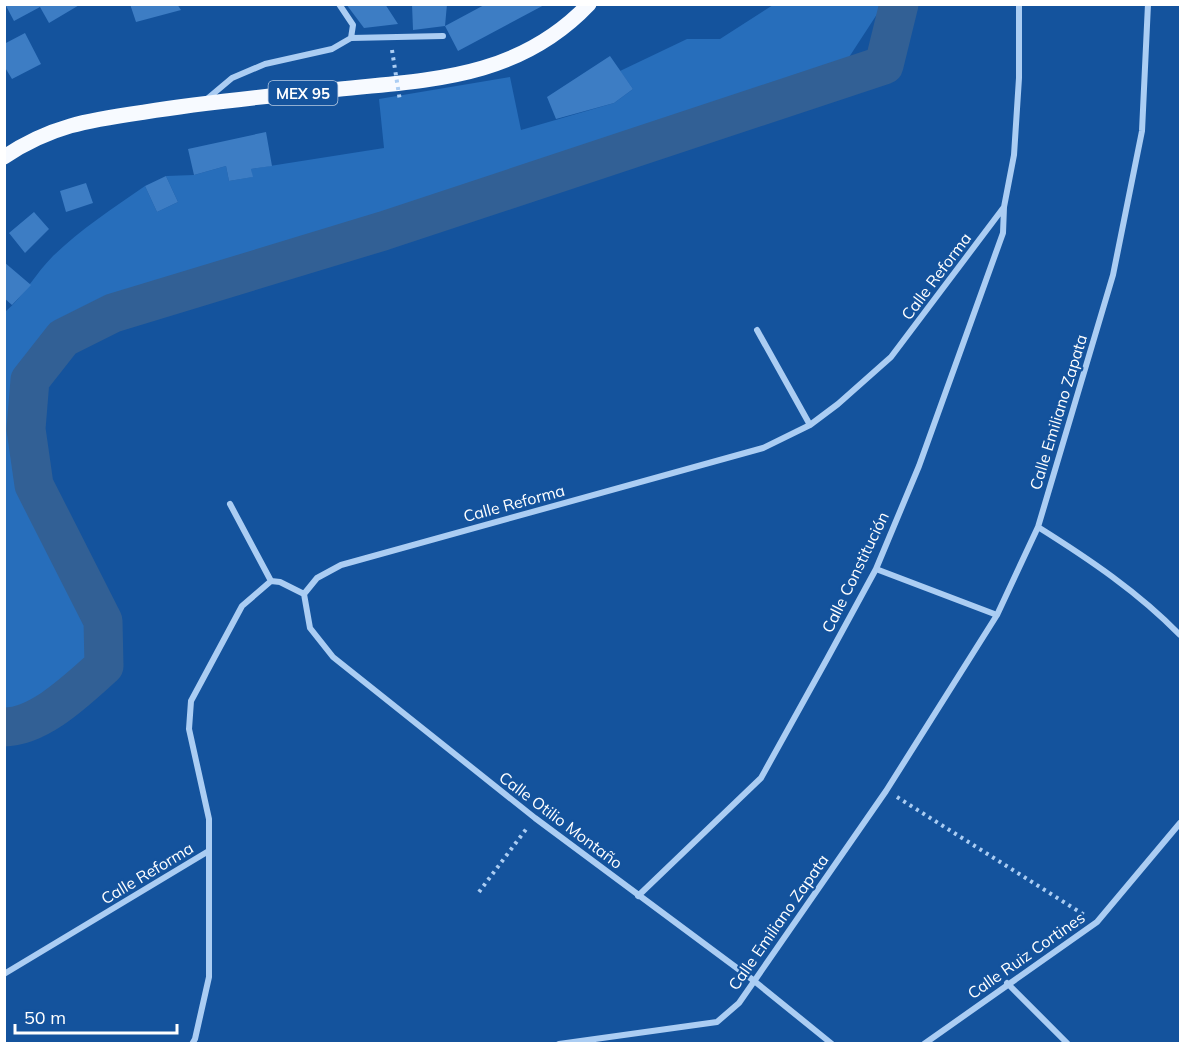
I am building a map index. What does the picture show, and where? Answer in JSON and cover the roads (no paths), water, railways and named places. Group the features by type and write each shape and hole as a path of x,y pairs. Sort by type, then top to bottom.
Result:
{"main road":[{"name":"MEX 95","path":"4,157 32,138 80,122 202,103 453,78 520,56 569,26 589,4"}],"street":[{"path":"339,4 353,25 351,38"},
{"name":"Calle Reforma","path":"304,594 317,578 341,565 763,448 810,425 838,404 891,357 1004,207 1014,155 1019,78 1019,4"},
{"name":"Calle Emiliano Zapata","path":"559,1044 717,1022 739,1003 886,791 997,615 1038,527 1113,275 1142,131 1148,4"},
{"path":"202,103 232,78 264,64 332,49 351,38 443,36"},
{"name":"Calle Constitución","path":"638,896 761,778 876,568 919,466 1003,233 1004,207"},
{"path":"757,330 810,425"},
{"path":"230,504 271,581 280,582 304,594"},
{"path":"1038,527 1102,568 1154,608 1180,635"},
{"path":"876,568 997,615"},
{"name":"Calle Reforma","path":"4,974 207,852 209,819 189,729 192,701 242,606 271,581"},
{"name":"Calle Otilio Montaño","path":"304,594 310,628 333,657 535,819 753,980 832,1044"},
{"name":"Calle Ruiz Cortines","path":"924,1044 1097,922 1180,823"},
{"path":"192,1044 209,977 207,852"},
{"path":"1007,984 1068,1044"}],"waterway":[{"path":"4,727 31,721 45,714 104,666 103,621 34,485 26,429 30,380 63,338 113,313 383,231 884,65 899,4"}]}
